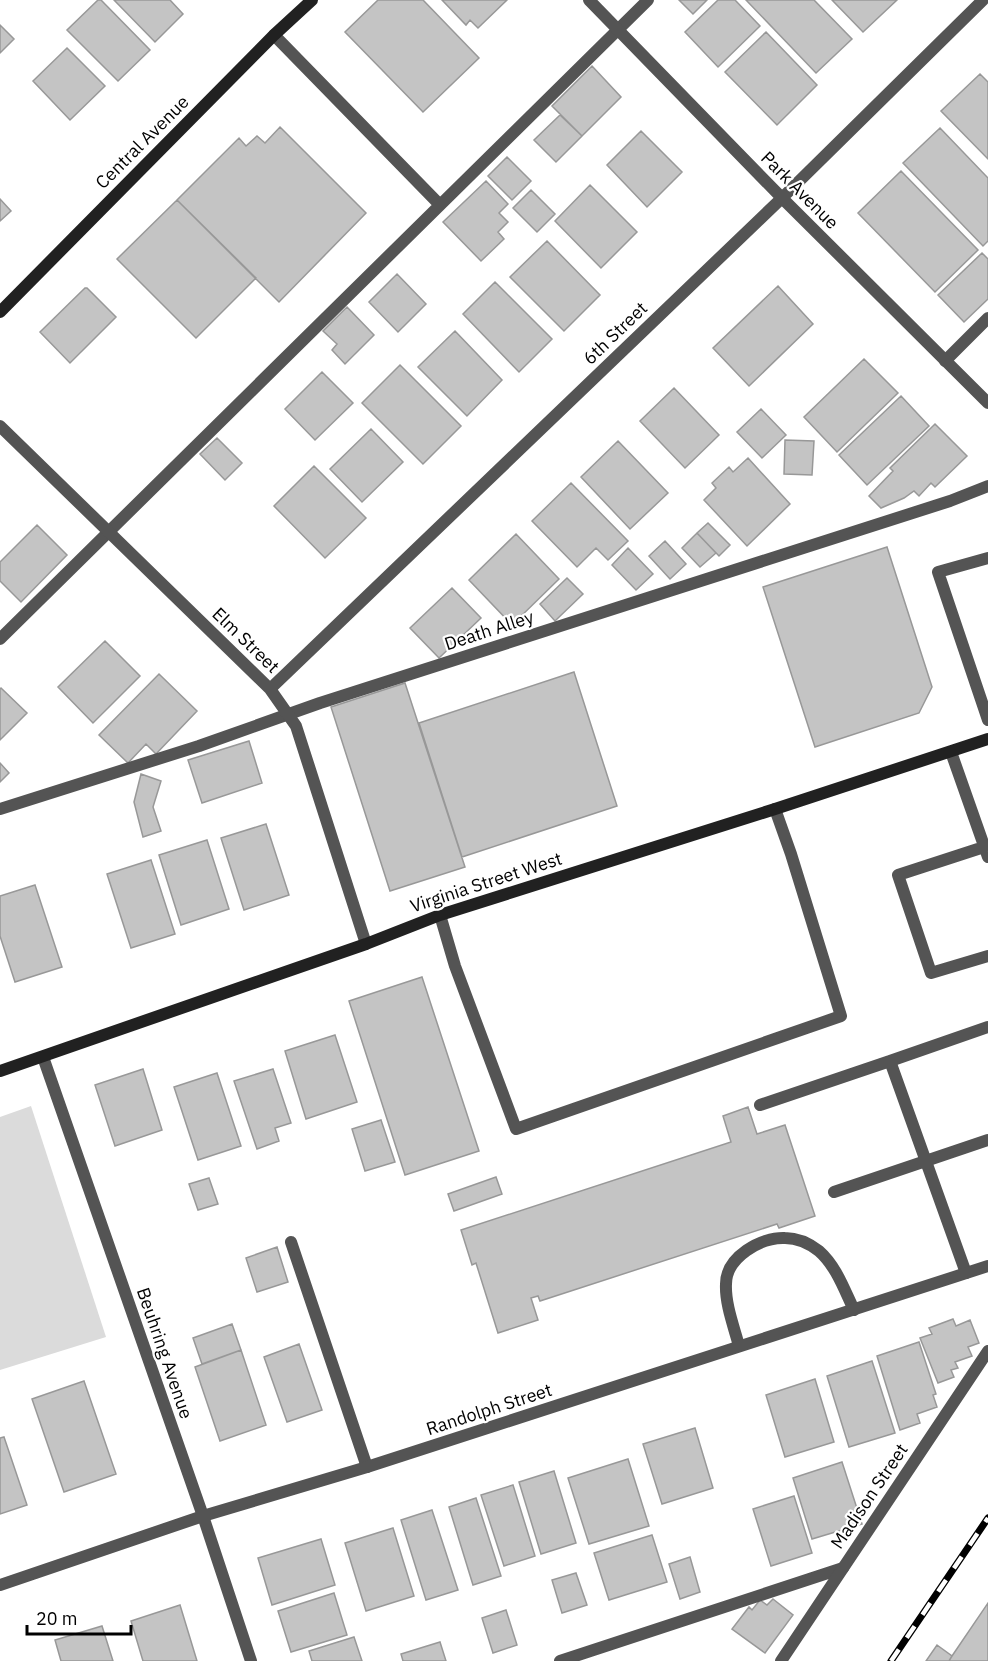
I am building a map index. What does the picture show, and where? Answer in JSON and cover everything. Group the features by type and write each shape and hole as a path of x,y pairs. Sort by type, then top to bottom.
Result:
{"main road":[{"name":"Central Avenue","path":"0,312 274,34 312,0"},
{"name":"Virginia Street West","path":"0,1071 366,944 440,915 988,739"}],"street":[{"name":"Park Avenue","path":"589,0 782,198 988,403"},
{"path":"0,639 648,0"},
{"name":"6th Street","path":"270,689 782,198 983,0"},
{"path":"274,34 440,205"},
{"path":"945,361 988,318"},
{"name":"Elm Street","path":"0,426 270,689 296,726 366,944"},
{"name":"Death Alley","path":"0,809 199,746 287,714 950,501 988,486"},
{"path":"988,558 938,572 988,720"},
{"path":"951,752 986,852 898,875 931,973 988,956"},
{"path":"440,915 455,966 516,1129 841,1016 775,809"},
{"path":"760,1105 988,1027"},
{"name":"Beuhring Avenue","path":"43,1057 203,1516 251,1661"},
{"path":"890,1061 966,1273"},
{"path":"834,1192 988,1140"},
{"path":"739,1346 726,1284 728,1271 737,1257 762,1242 785,1238 805,1242 819,1251 834,1268 854,1310"},
{"path":"291,1242 367,1467"},
{"name":"Randolph Street","path":"0,1584 203,1516 367,1467 988,1266"},
{"name":"Madison Street","path":"781,1661 988,1351"},
{"path":"560,1661 843,1568"}],"shaded area":[{"path":"31,1106 106,1337 0,1370 0,1117"}],"building":[{"path":"98,0 101,0 150,50 118,81 67,30"},
{"path":"114,0 170,0 183,14 155,42"},
{"path":"378,0 423,0 479,58 423,112 345,32"},
{"path":"442,0 507,0 478,28 470,20 466,25"},
{"path":"679,0 707,0 693,14"},
{"path":"718,0 735,0 760,26 718,67 685,32"},
{"path":"746,0 814,0 852,39 816,73"},
{"path":"832,0 897,0 863,32"},
{"path":"0,25 14,39 0,53"},
{"path":"766,32 817,85 777,125 725,72"},
{"path":"67,48 105,86 70,120 33,81"},
{"path":"592,66 621,97 582,136 552,106"},
{"path":"980,74 988,82 988,159 941,111"},
{"path":"560,115 582,136 556,162 534,140"},
{"path":"280,127 366,213 279,302 177,200 239,138 246,146 257,136 265,143"},
{"path":"940,128 988,178 988,241 983,246 903,163"},
{"path":"641,131 682,172 647,207 607,165"},
{"path":"507,157 531,181 512,200 488,176"},
{"path":"901,171 978,250 935,292 858,213"},
{"path":"486,181 508,204 499,213 508,222 498,232 504,239 481,261 443,222"},
{"path":"590,185 637,232 601,268 555,221"},
{"path":"531,190 555,214 537,232 513,208"},
{"path":"0,199 11,211 0,221"},
{"path":"177,200 256,278 196,338 117,259"},
{"path":"547,241 600,295 564,331 510,277"},
{"path":"982,253 988,259 988,299 964,322 938,295"},
{"path":"397,274 426,304 398,332 369,302"},
{"path":"495,282 552,339 519,372 463,314"},
{"path":"778,286 813,324 749,386 713,348"},
{"path":"85,288 116,317 70,363 40,332"},
{"path":"347,307 374,335 345,364 332,350 337,344 323,331"},
{"path":"455,331 502,380 467,416 418,367"},
{"path":"864,359 898,393 837,452 804,417"},
{"path":"400,365 461,426 423,464 362,403"},
{"path":"322,372 353,403 315,440 285,409"},
{"path":"674,388 719,435 685,468 640,421"},
{"path":"901,396 929,426 867,485 839,455"},
{"path":"761,409 786,435 762,458 737,432"},
{"path":"935,424 967,456 935,487 931,483 919,496 914,491 881,508 869,496 893,471 890,468"},
{"path":"371,429 403,462 362,502 330,469"},
{"path":"217,438 242,463 225,480 200,454"},
{"path":"785,440 814,441 812,475 784,474"},
{"path":"618,441 668,493 630,529 581,477"},
{"path":"748,458 790,504 747,546 704,500 716,488 712,483 729,467 733,472"},
{"path":"314,466 366,518 325,558 274,506"},
{"path":"571,483 628,541 608,560 596,548 577,567 532,521"},
{"path":"708,523 730,545 719,556 697,533"},
{"path":"37,525 67,555 21,602 0,581 0,562"},
{"path":"697,533 716,553 700,567 682,548"},
{"path":"516,534 559,579 512,625 469,580"},
{"path":"665,541 686,564 670,579 649,556"},
{"path":"887,547 932,687 919,713 815,747 763,587"},
{"path":"628,548 653,574 636,590 612,565"},
{"path":"567,578 583,594 555,621 540,604"},
{"path":"452,588 481,618 439,658 410,628"},
{"path":"105,641 140,676 93,723 58,687"},
{"path":"574,672 617,806 462,857 419,723"},
{"path":"159,674 197,711 156,754 146,744 128,763 99,735"},
{"path":"405,683 465,867 390,891 331,707"},
{"path":"0,689 27,713 0,740"},
{"path":"249,741 262,783 202,803 188,760"},
{"path":"0,763 9,773 0,782"},
{"path":"141,774 161,781 153,807 161,831 143,837 134,802"},
{"path":"266,824 289,895 244,910 221,838"},
{"path":"207,840 229,909 181,925 159,855"},
{"path":"151,860 175,934 131,948 107,874"},
{"path":"35,885 62,967 15,982 0,936 0,896"},
{"path":"422,977 479,1151 405,1175 349,1001"},
{"path":"335,1035 357,1102 306,1119 285,1051"},
{"path":"143,1069 162,1130 115,1146 95,1085"},
{"path":"273,1069 291,1123 275,1128 279,1141 257,1149 234,1081"},
{"path":"217,1073 241,1146 198,1160 174,1087"},
{"path":"748,1107 757,1134 785,1125 815,1216 779,1228 777,1224 540,1301 538,1296 531,1298 538,1320 498,1333 476,1263 472,1265 461,1230 731,1142 723,1116"},
{"path":"381,1120 395,1162 365,1171 352,1129"},
{"path":"496,1177 502,1194 454,1211 448,1194"},
{"path":"209,1178 218,1204 198,1210 189,1184"},
{"path":"277,1247 288,1282 257,1292 246,1258"},
{"path":"953,1319 956,1326 970,1320 979,1343 968,1347 972,1356 955,1362 958,1368 951,1370 954,1377 938,1383 920,1338 932,1334 929,1328"},
{"path":"232,1324 241,1350 202,1364 193,1338"},
{"path":"919,1342 936,1394 933,1395 937,1407 917,1414 920,1423 900,1430 877,1356"},
{"path":"299,1344 322,1410 287,1422 264,1357"},
{"path":"241,1350 266,1425 220,1441 195,1367"},
{"path":"872,1361 895,1433 849,1447 827,1376"},
{"path":"815,1379 834,1442 785,1457 766,1395"},
{"path":"84,1381 116,1474 64,1492 32,1399"},
{"path":"695,1428 713,1488 662,1504 643,1444"},
{"path":"4,1437 27,1505 0,1514 0,1438"},
{"path":"628,1459 649,1526 589,1544 568,1478"},
{"path":"842,1462 862,1524 812,1539 793,1478"},
{"path":"554,1471 576,1543 541,1554 519,1482"},
{"path":"513,1485 535,1556 504,1566 481,1495"},
{"path":"794,1496 812,1553 771,1566 753,1509"},
{"path":"476,1498 501,1576 473,1585 449,1507"},
{"path":"432,1510 458,1590 426,1600 401,1520"},
{"path":"393,1528 414,1596 366,1611 345,1543"},
{"path":"652,1535 667,1582 609,1600 594,1553"},
{"path":"321,1539 335,1585 272,1605 258,1558"},
{"path":"690,1557 700,1592 680,1599 669,1564"},
{"path":"576,1573 587,1605 562,1613 552,1580"},
{"path":"334,1593 347,1635 291,1652 278,1611"},
{"path":"773,1599 793,1615 765,1653 732,1629 749,1607 752,1610 760,1600 767,1605"},
{"path":"988,1603 988,1661 949,1661 952,1656"},
{"path":"180,1605 197,1661 143,1661 131,1621"},
{"path":"506,1610 517,1645 493,1653 482,1618"},
{"path":"102,1626 113,1661 61,1661 55,1640"},
{"path":"354,1637 362,1661 312,1661 309,1651"},
{"path":"440,1642 446,1661 403,1661 401,1654"},
{"path":"937,1645 952,1656 949,1661 926,1661"}],"railway":[{"path":"891,1661 988,1518"}]}
